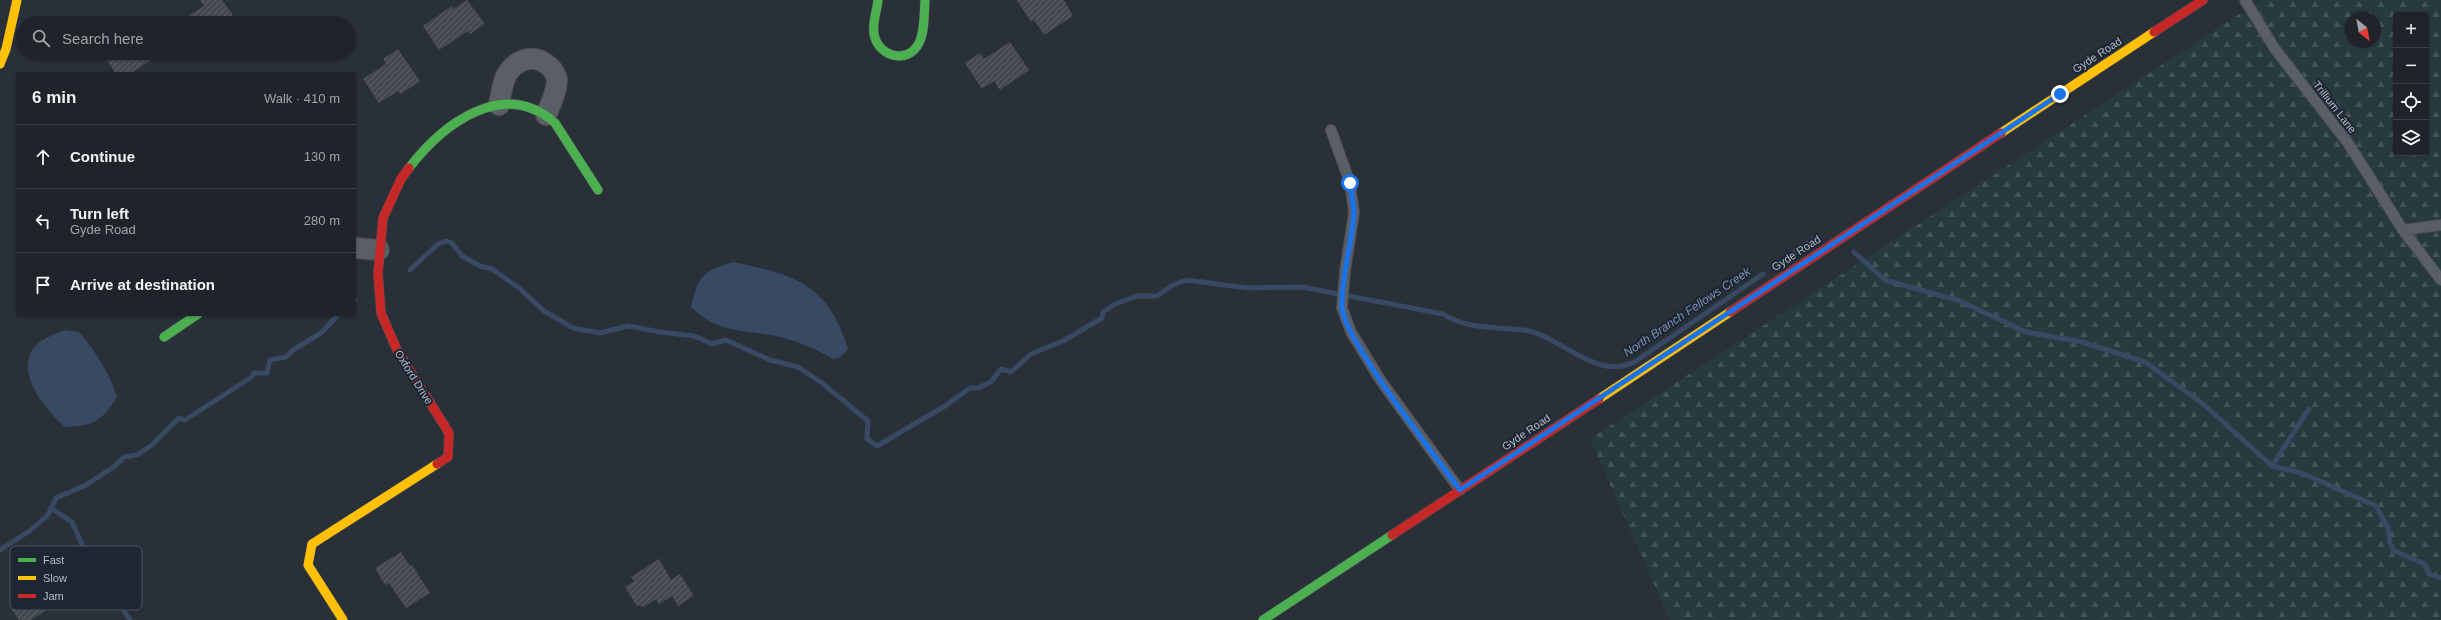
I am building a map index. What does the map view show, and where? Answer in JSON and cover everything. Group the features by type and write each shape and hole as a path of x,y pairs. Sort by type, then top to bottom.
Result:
{"street":[{"path":"0,64 6,49 17,0"},
{"path":"878,0 874,34 885,53 895,57 904,57 914,51 919,42 926,0"},
{"name":"Gyde Road","path":"1263,620 2203,0"},
{"path":"499,105 506,76 521,60 533,58 543,61 552,69 557,78 554,96 546,115"},
{"name":"Oxford Drive","path":"343,620 308,565 312,544 448,457 449,433 397,350 381,313 378,250 386,211 400,178 423,150 453,123 487,106 520,105 546,115 555,123 598,190"},
{"path":"356,248 378,250"},
{"path":"164,337 195,316"}],"lane":[{"name":"Trillium Lane","path":"2245,0 2275,49 2348,143 2403,230 2441,280"},
{"path":"1331,130 1350,183 1354,213 1343,285 1342,308 1351,332 1381,381 1460,490"},
{"path":"2403,230 2441,225"}],"green space":[{"path":"2261,0 2441,0 2441,620 1670,620 1590,439"}],"water":[{"path":"733,262 774,272 791,278 806,286 819,296 830,309 840,327 848,349 839,358 833,359 798,342 776,336 730,329 711,322 701,316 691,307 700,281 708,272"},
{"path":"65,330 79,332 106,371 117,397 106,412 96,421 83,425 65,427 50,412 36,393 28,372 28,362 31,352 37,344 46,338"}],"building":[{"path":"200,0 222,0 233,15 188,16 204,6"},
{"path":"467,0 485,24 470,34 468,31 439,50 423,26 452,6 453,9"},
{"path":"1017,0 1064,0 1073,16 1044,35 1034,20 1031,22"},
{"path":"1010,42 1029,70 1000,90 994,81 982,89 965,63 980,53 984,59"},
{"path":"398,49 420,81 401,94 398,91 379,103 363,79 386,64 383,59"},
{"path":"107,60 151,60 133,72 115,72"},
{"path":"401,552 410,566 412,565 430,593 406,608 389,583 385,585 375,568"},
{"path":"659,559 671,580 680,574 694,596 678,606 672,596 659,604 656,599 644,607 636,605 625,587 634,581 631,577"},
{"path":"12,610 46,610 31,620 19,620"}],"waterway":[{"name":"North Branch Fellows Creek","path":"1783,261 1815,238"},
{"name":"North Branch Fellows Creek","path":"410,270 438,244 446,241 452,243 462,256 480,266 492,269 519,288 544,311 573,328 600,333 628,326 694,336 712,344 726,340 770,360 798,367 822,383 868,421 867,439 877,446 945,406 970,388 978,388 991,382 1001,369 1011,372 1031,354 1063,341 1102,318 1103,312 1115,304 1137,296 1157,296 1173,285 1187,280 1247,288 1302,287 1443,314 1452,319 1471,325 1523,330 1537,333 1592,362 1607,366 1621,366 1636,361 1763,274"},
{"name":"North Branch Fellows Creek","path":"1854,252 1885,280 1960,301 2026,332 2082,342 2145,362 2203,404 2272,466 2302,473 2376,506 2388,528 2390,543 2394,551 2425,564 2429,574 2441,578"},
{"name":"North Branch Fellows Creek","path":"0,550 31,530 48,515 56,498 86,485 115,466 124,457 137,455 152,445 179,418 185,420 252,377 254,373 267,373 270,360 286,357 293,350 321,333 337,316"},
{"path":"2272,466 2309,409"},
{"path":"51,508 72,522 83,546"},
{"path":"123,610 130,620"}],"traffic: fast":[{"path":"878,0 874,26 874,34 877,42 887,53 901,56 914,50 919,43 923,28 925,0"},
{"path":"409,168 438,136 456,123 475,112 495,106 515,105 535,110 555,123 598,190"},
{"path":"164,337 195,316"},
{"path":"1263,620 1392,535"}],"traffic: slow":[{"path":"0,64 6,49 17,0"},
{"path":"2001,133 2154,32"},
{"path":"1599,399 1730,312"},
{"path":"343,620 308,565 312,544 437,464"}],"traffic: jam":[{"path":"2154,32 2203,0"},
{"path":"1730,312 2001,133"},
{"path":"409,168 401,179 383,218 378,273 381,313 397,350 449,433 448,457 437,464"},
{"path":"1392,535 1599,399"}],"route":[{"path":"1350,183 1354,213 1344,271 1342,308 1351,332 1381,381 1460,490 2060,94"}]}
